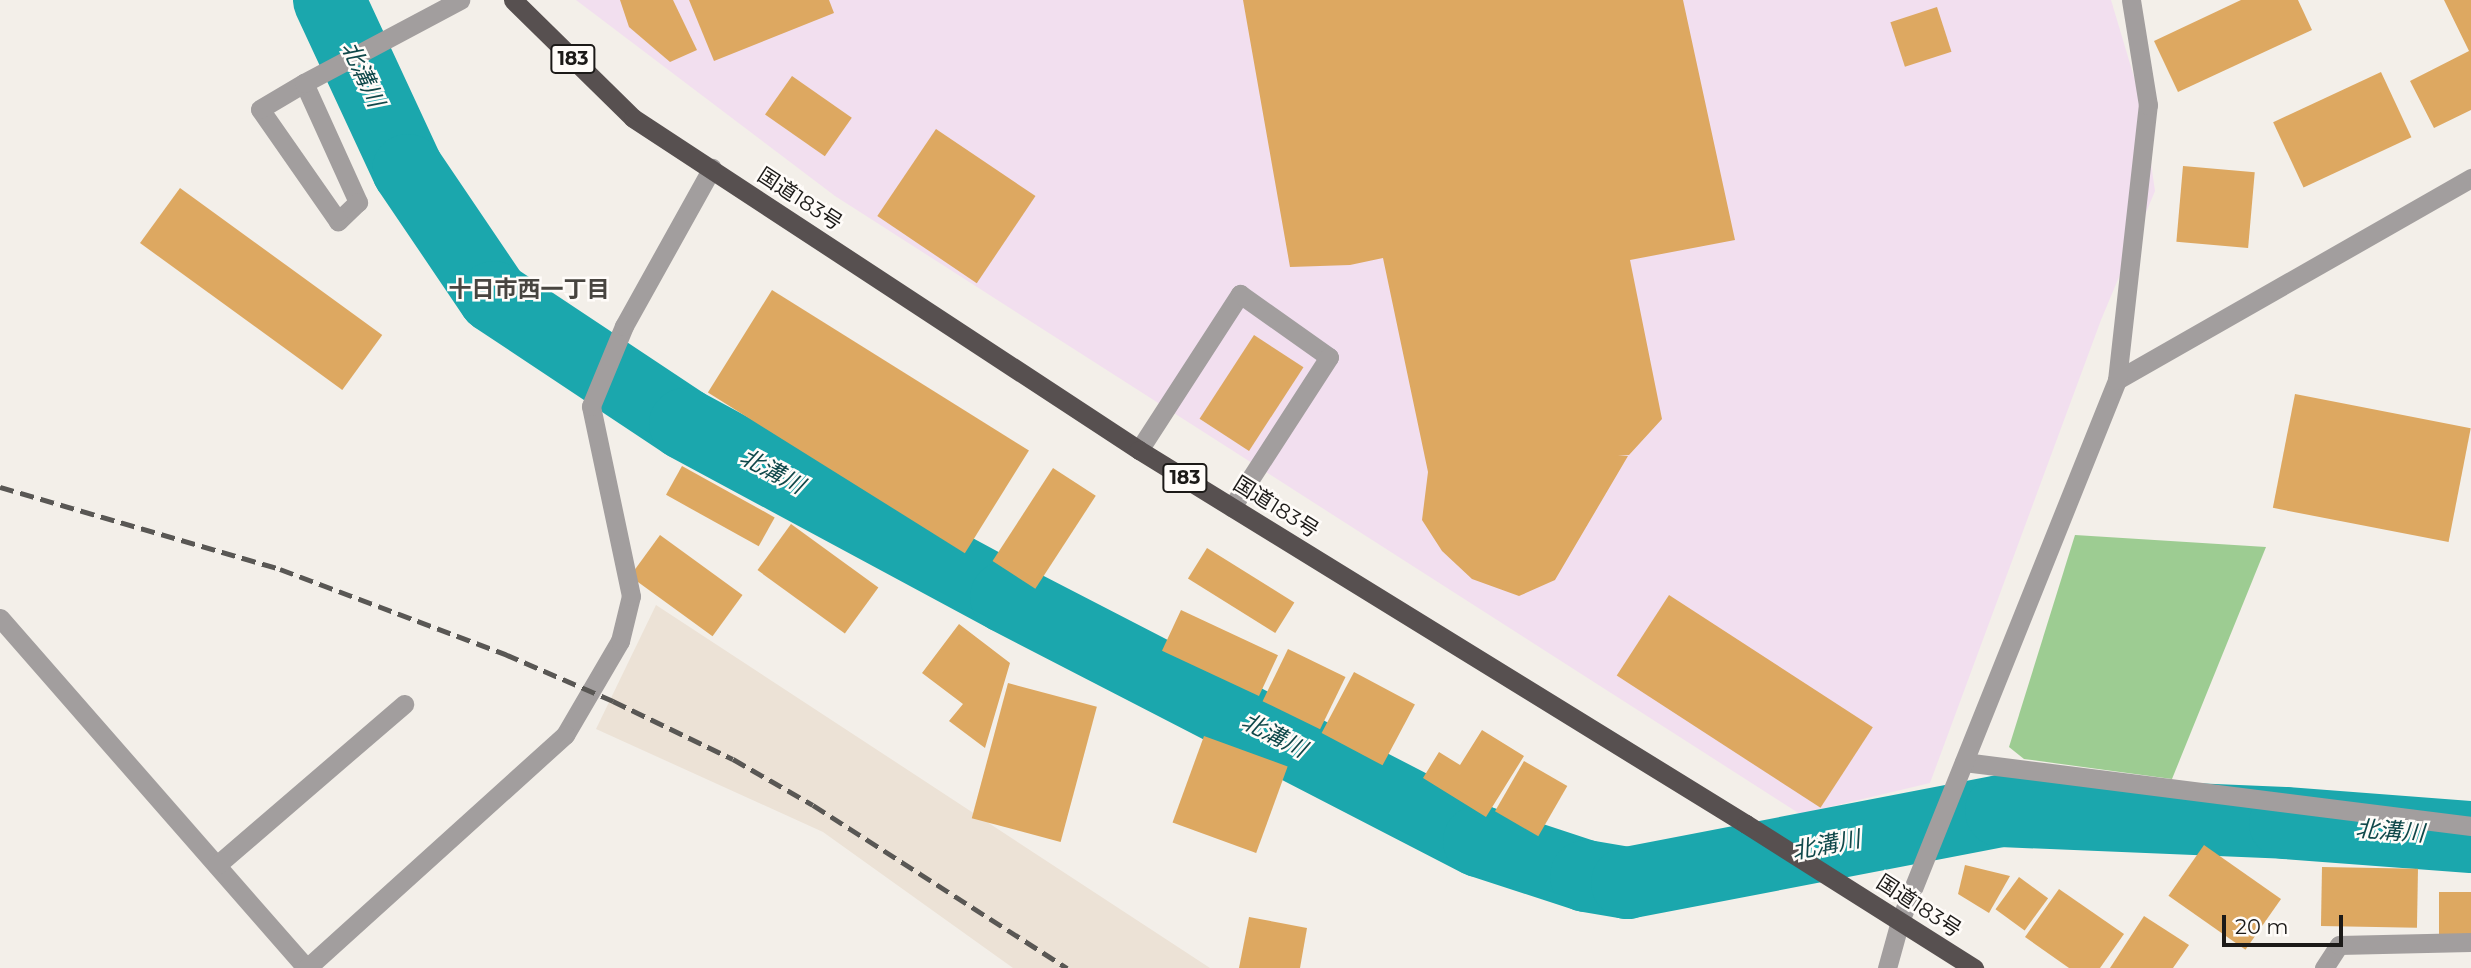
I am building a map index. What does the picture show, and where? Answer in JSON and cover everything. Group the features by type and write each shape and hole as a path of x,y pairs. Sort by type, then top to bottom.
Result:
{"highway":[{"name":"国道183号","path":"513,0 633,118 1139,450 1746,824 1974,968"}],"street":[{"path":"304,83 358,202 338,221 260,109 304,83 460,0"},
{"path":"1886,968 1900,921 2117,380 2148,105 2131,0"},
{"path":"0,618 306,968 565,735 620,641 631,596 591,406 624,326 712,168"},
{"path":"2117,380 2471,178"},
{"path":"1139,450 1240,294 1329,357 1233,507"},
{"path":"216,865 404,704"},
{"path":"1964,762 2471,826"},
{"path":"2324,968 2339,945 2471,942"}],"shaded area":[{"path":"576,0 2111,0 2143,107 2155,191 2101,320 1930,783 1800,814 835,196"},
{"path":"656,605 1210,968 1013,968 823,832 596,729"}],"green space":[{"path":"2075,535 2266,547 2172,779 2024,759 2009,747"}],"building":[{"path":"620,0 673,0 697,50 670,62 629,27"},
{"path":"689,0 829,0 834,13 714,61"},
{"path":"1243,0 1683,0 1735,240 1630,260 1662,419 1629,455 1618,456 1628,456 1555,580 1519,596 1472,579 1442,551 1422,520 1428,472 1383,258 1350,265 1290,267"},
{"path":"2241,0 2298,0 2312,30 2178,92 2154,41"},
{"path":"2444,0 2471,0 2471,110 2434,128 2410,81 2469,51"},
{"path":"1937,7 1952,52 1905,67 1890,22"},
{"path":"2381,72 2411,137 2304,188 2273,122"},
{"path":"792,76 852,118 825,156 765,115"},
{"path":"936,129 1035,196 977,283 877,216"},
{"path":"2183,166 2255,172 2248,248 2176,242"},
{"path":"180,188 382,335 342,390 140,243"},
{"path":"772,290 1029,451 965,553 708,393"},
{"path":"1254,335 1303,367 1249,451 1200,419"},
{"path":"2295,394 2471,428 2449,542 2273,508"},
{"path":"682,466 775,517 759,546 666,495"},
{"path":"1053,468 1096,496 1035,589 993,561"},
{"path":"791,524 878,587 845,634 757,570"},
{"path":"660,535 743,595 713,636 630,576"},
{"path":"1207,548 1294,603 1275,633 1188,579"},
{"path":"1669,595 1873,727 1821,808 1617,676"},
{"path":"1181,610 1278,655 1259,696 1162,651"},
{"path":"959,624 1010,663 985,748 949,721 963,704 922,673"},
{"path":"1288,649 1346,677 1320,729 1263,701"},
{"path":"1354,672 1415,704 1383,765 1322,733"},
{"path":"1008,683 1097,707 1061,842 972,818"},
{"path":"1482,730 1524,756 1486,817 1423,778 1439,752 1460,765"},
{"path":"1204,736 1288,766 1256,853 1173,822"},
{"path":"1524,761 1567,786 1538,836 1495,811"},
{"path":"2204,845 2281,899 2245,950 2168,896"},
{"path":"1965,865 2010,876 1989,913 1958,894"},
{"path":"2322,867 2418,869 2417,928 2321,926"},
{"path":"2019,877 2048,898 2025,931 1995,909"},
{"path":"2059,889 2124,934 2100,968 2069,968 2025,937"},
{"path":"2439,892 2471,892 2471,935 2439,935"},
{"path":"2144,916 2189,945 2173,968 2110,968"},
{"path":"1249,917 1307,928 1300,968 1239,968"}],"waterway":[{"name":"北溝川","path":"329,0 408,170 494,297 685,424 1006,597 1479,841 1586,876 1627,883 2001,811 2285,823 2471,837"}],"railway":[{"path":"0,487 280,569 505,654 613,701 733,759 813,805 1067,968"}],"district":[{"name":"十日市西一丁目","path":"529,289"}]}
